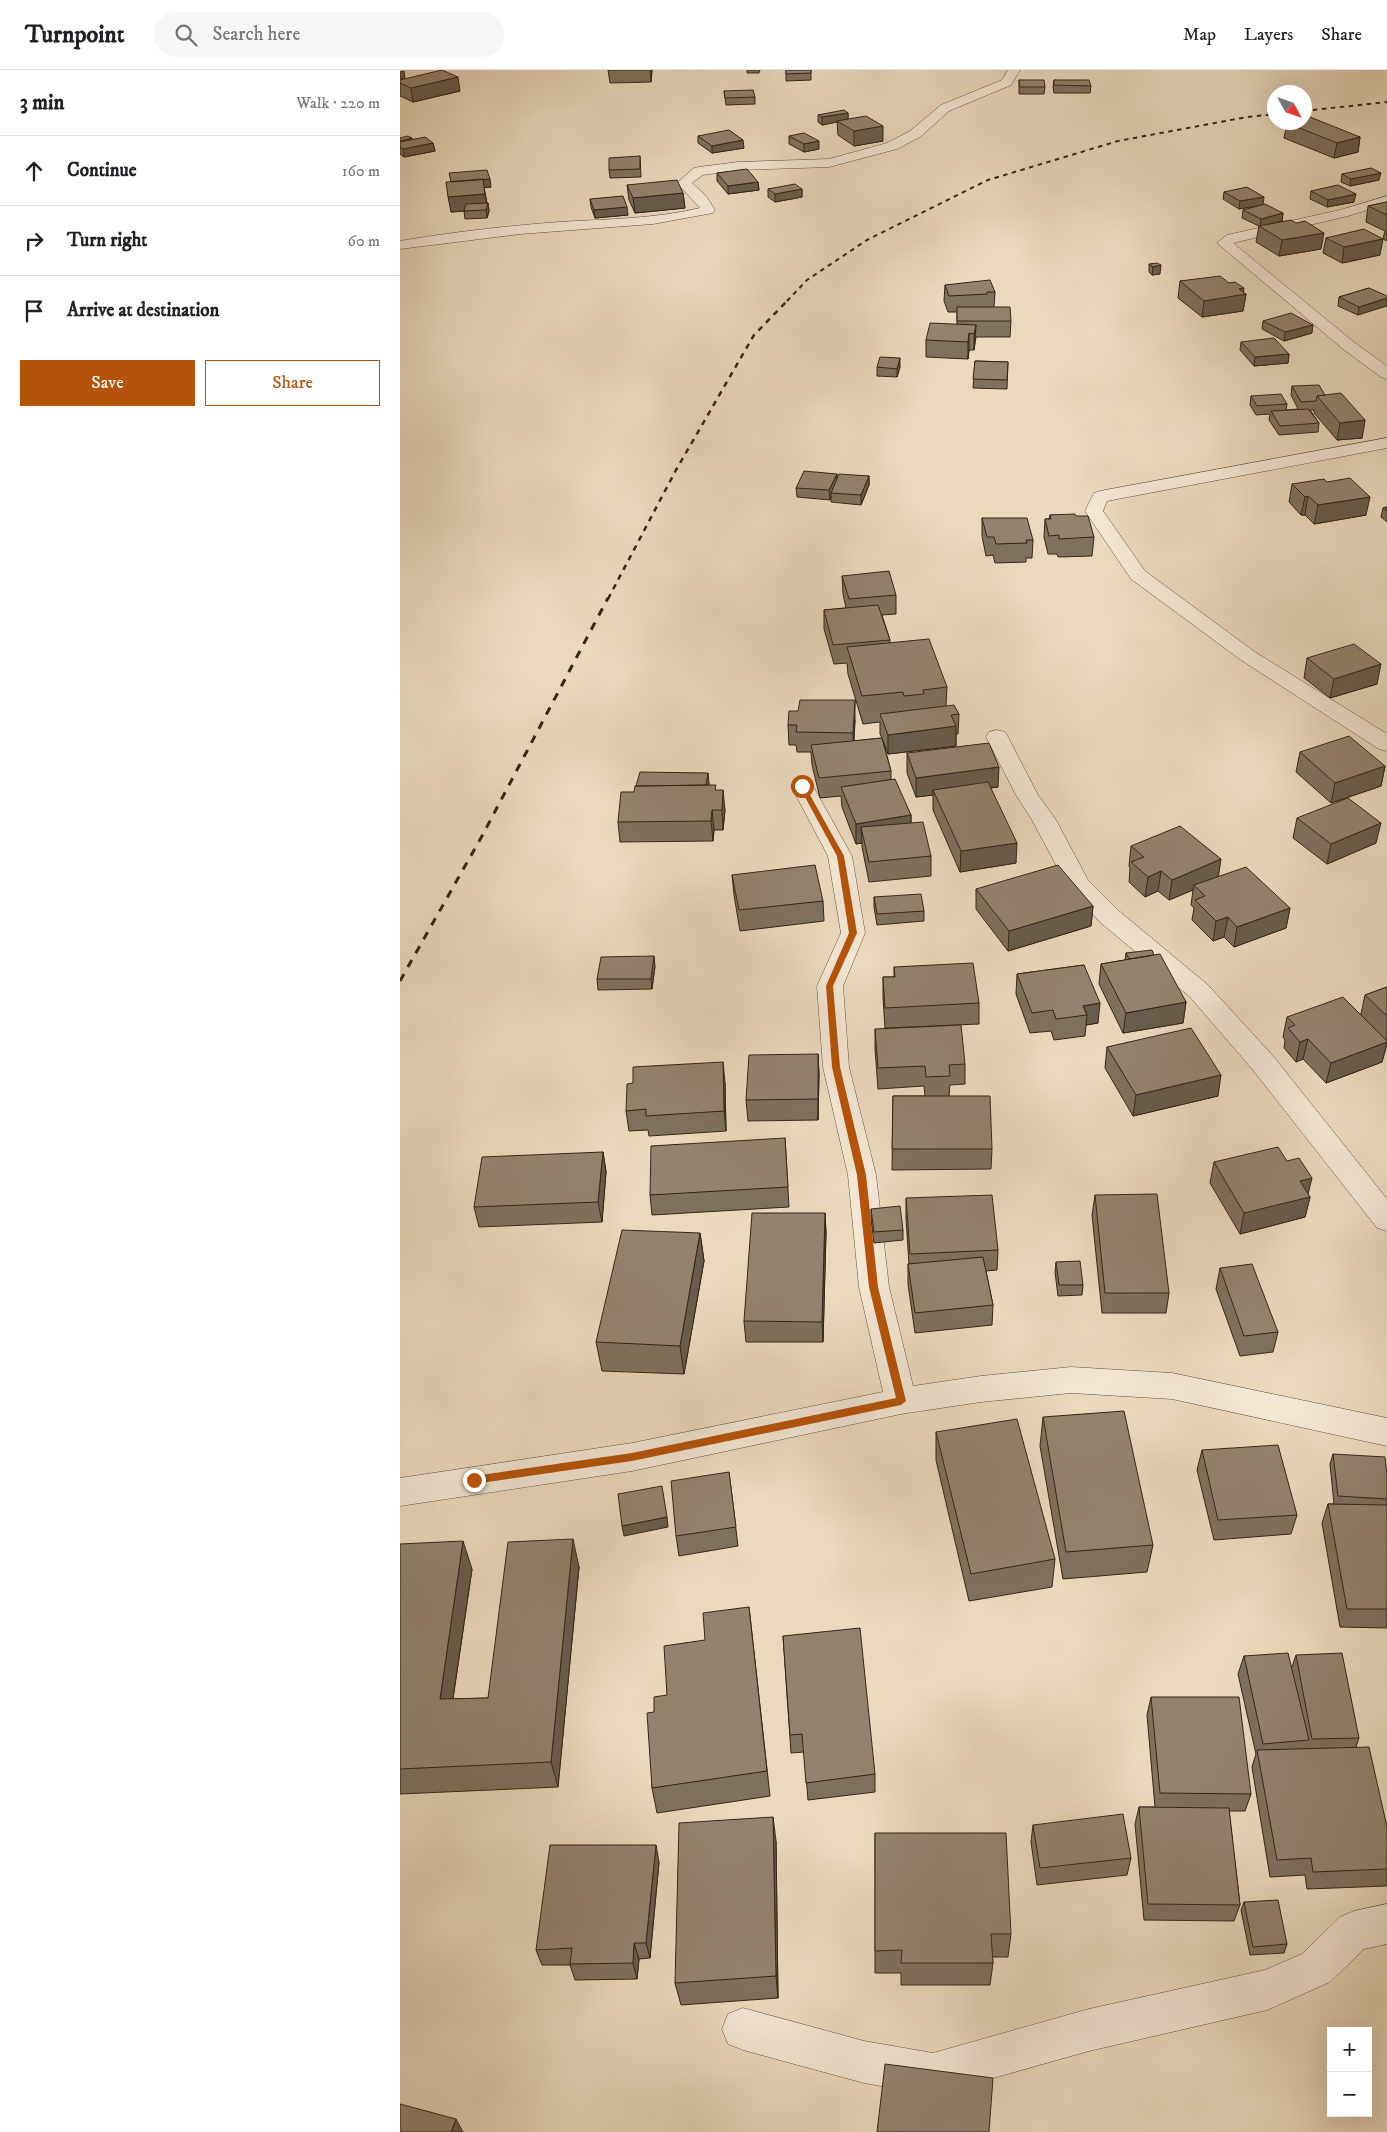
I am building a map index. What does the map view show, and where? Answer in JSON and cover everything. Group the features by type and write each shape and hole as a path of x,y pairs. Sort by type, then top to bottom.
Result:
{"street":[{"path":"400,245 539,228 660,219 686,216 708,210 701,199 684,183 699,171 738,166 829,162 892,146 915,134 945,108 1007,82 1014,70"},
{"path":"1387,200 1343,213 1232,238 1224,243 1349,346 1387,374"},
{"path":"1387,443 1100,497 1094,510 1138,575 1248,656 1387,744"},
{"path":"997,737 1027,795 1044,820 1078,884 1110,917 1199,991 1264,1063 1387,1220"},
{"path":"802,786 840,856 852,924 853,933 830,986 836,1067 862,1175 874,1287 901,1401"},
{"path":"400,1492 632,1457 901,1401 981,1389 1071,1380 1172,1386 1387,1432"},
{"path":"743,2029 864,2062 933,2074 1089,2030 1267,1990 1316,1968 1354,1931 1387,1924"}],"building":[{"path":"442,70 458,77 411,88 400,83 400,80"},
{"path":"786,70 811,70 811,73 786,74"},
{"path":"1019,80 1044,80 1045,87 1020,87"},
{"path":"1054,80 1089,80 1091,86 1054,85"},
{"path":"753,90 755,97 725,98 724,91"},
{"path":"844,110 848,113 822,117 818,115"},
{"path":"866,116 883,126 854,131 837,121"},
{"path":"1312,118 1360,137 1337,143 1304,130 1312,130"},
{"path":"729,130 743,140 712,146 698,136"},
{"path":"804,133 819,141 804,144 789,136"},
{"path":"408,136 412,138 400,141 400,138"},
{"path":"425,137 433,143 403,149 400,147 400,142"},
{"path":"640,156 640,169 609,170 609,158"},
{"path":"1371,168 1381,173 1351,179 1342,174"},
{"path":"747,169 758,182 728,186 717,173"},
{"path":"487,170 490,179 451,182 449,173"},
{"path":"483,179 485,194 448,197 446,182"},
{"path":"677,180 683,193 633,198 627,185"},
{"path":"795,184 802,189 775,194 768,189"},
{"path":"1338,185 1356,194 1328,200 1311,191"},
{"path":"1247,187 1264,197 1240,201 1224,192"},
{"path":"623,196 627,207 594,210 590,199"},
{"path":"1387,202 1387,215 1368,206"},
{"path":"488,203 486,210 464,211 466,204"},
{"path":"1265,204 1283,213 1261,219 1243,210"},
{"path":"1291,220 1296,223 1305,221 1324,233 1282,240 1259,226"},
{"path":"1364,229 1383,239 1344,247 1326,238"},
{"path":"1157,263 1161,265 1153,267 1149,264"},
{"path":"1220,276 1229,283 1235,282 1244,288 1239,289 1246,294 1204,301 1180,281"},
{"path":"990,280 995,292 987,292 987,294 949,296 945,285"},
{"path":"1369,288 1387,296 1387,298 1359,307 1339,297"},
{"path":"957,307 1010,307 1011,321 957,321"},
{"path":"1291,313 1313,325 1285,332 1263,321"},
{"path":"930,323 976,325 974,334 969,333 968,342 926,340"},
{"path":"1274,338 1289,354 1255,357 1241,342"},
{"path":"880,357 900,358 897,369 877,367"},
{"path":"975,361 1008,362 1007,380 973,379"},
{"path":"1319,385 1325,395 1317,396 1316,401 1301,402 1292,386"},
{"path":"1341,393 1365,420 1340,423 1317,396"},
{"path":"1281,394 1287,404 1257,406 1251,396"},
{"path":"1308,409 1319,423 1280,426 1271,411"},
{"path":"804,471 837,474 829,490 796,488"},
{"path":"839,474 869,476 861,495 831,493"},
{"path":"1350,478 1370,497 1318,505 1308,496 1305,497 1292,484 1324,479 1327,482"},
{"path":"1075,514 1076,516 1088,516 1094,537 1059,539 1059,535 1049,536 1045,519 1051,519 1050,515"},
{"path":"982,518 1027,518 1033,540 1026,540 1027,543 996,544 994,537 987,537"},
{"path":"889,571 896,595 849,599 842,576"},
{"path":"878,605 890,640 833,645 824,610"},
{"path":"929,639 947,687 923,690 924,694 904,696 903,692 862,696 847,647"},
{"path":"1354,644 1381,664 1334,679 1307,658"},
{"path":"800,700 855,700 853,733 796,732 797,725 788,725 789,711 798,711"},
{"path":"954,705 959,714 951,715 956,726 888,735 880,714"},
{"path":"1349,736 1385,766 1335,783 1300,752"},
{"path":"882,738 891,771 819,778 811,745"},
{"path":"989,743 999,767 916,778 907,753"},
{"path":"640,772 708,773 706,785 636,786"},
{"path":"895,779 911,815 856,824 841,787"},
{"path":"988,782 1017,843 961,851 933,790"},
{"path":"716,785 715,790 723,790 722,810 712,810 711,821 618,822 621,792 634,792 635,786"},
{"path":"1348,798 1381,823 1331,844 1297,818"},
{"path":"923,822 931,856 869,862 861,827"},
{"path":"1180,826 1221,859 1172,880 1161,871 1148,877 1131,862 1144,857 1131,846"},
{"path":"815,865 823,901 739,910 732,875"},
{"path":"1058,865 1093,906 1009,931 976,889"},
{"path":"1246,867 1290,908 1237,927 1228,917 1216,921 1195,900 1205,896 1194,885"},
{"path":"921,894 924,911 877,914 874,897"},
{"path":"1152,950 1154,955 1129,959 1126,953"},
{"path":"1160,954 1186,1002 1126,1013 1101,964"},
{"path":"654,956 651,979 597,979 601,957"},
{"path":"973,963 979,1003 885,1008 883,977 895,977 894,967"},
{"path":"1084,965 1100,1003 1083,1006 1087,1015 1056,1019 1053,1010 1032,1013 1017,974"},
{"path":"1387,987 1387,1016 1365,995"},
{"path":"1343,997 1387,1042 1331,1063 1308,1039 1300,1042 1288,1028 1295,1025 1287,1017"},
{"path":"961,1025 965,1064 949,1065 950,1076 926,1077 925,1066 878,1068 875,1029"},
{"path":"1191,1028 1221,1075 1136,1095 1107,1047"},
{"path":"818,1054 818,1099 746,1100 749,1055"},
{"path":"723,1062 724,1111 646,1116 646,1109 626,1111 627,1084 633,1083 633,1067"},
{"path":"893,1096 990,1096 992,1149 892,1149"},
{"path":"785,1138 788,1187 650,1195 651,1146"},
{"path":"1278,1147 1287,1161 1299,1158 1312,1178 1300,1181 1310,1197 1244,1213 1214,1162"},
{"path":"603,1152 598,1202 474,1207 482,1157"},
{"path":"1157,1194 1169,1293 1105,1293 1095,1195"},
{"path":"992,1195 998,1250 910,1254 906,1198"},
{"path":"900,1206 903,1230 874,1232 871,1209"},
{"path":"752,1213 825,1213 822,1322 744,1321"},
{"path":"622,1230 700,1233 680,1346 596,1342"},
{"path":"983,1257 993,1305 915,1313 908,1264"},
{"path":"1080,1261 1083,1285 1059,1285 1056,1262"},
{"path":"1252,1264 1278,1332 1244,1336 1220,1268"},
{"path":"1124,1411 1153,1545 1066,1552 1043,1417"},
{"path":"1017,1419 1055,1559 971,1574 936,1432"},
{"path":"1278,1445 1297,1515 1218,1520 1202,1450"},
{"path":"1333,1454 1385,1457 1387,1499 1338,1496"},
{"path":"729,1472 736,1527 676,1536 671,1481"},
{"path":"662,1486 667,1517 622,1526 618,1494"},
{"path":"1328,1504 1387,1505 1387,1609 1347,1609"},
{"path":"573,1539 551,1762 400,1769 400,1544 463,1541 440,1699 488,1698 508,1542"},
{"path":"749,1607 767,1771 652,1788 647,1713 654,1712 654,1697 667,1695 664,1646 705,1640 703,1613"},
{"path":"860,1628 875,1774 806,1783 802,1734 790,1735 783,1636"},
{"path":"1288,1653 1309,1740 1263,1744 1244,1656"},
{"path":"1342,1653 1359,1738 1312,1739 1296,1655"},
{"path":"1151,1697 1239,1697 1251,1794 1160,1793"},
{"path":"1369,1747 1387,1827 1387,1869 1313,1872 1311,1858 1277,1860 1257,1750"},
{"path":"1139,1807 1229,1808 1240,1905 1148,1904"},
{"path":"1123,1814 1131,1858 1040,1868 1033,1825"},
{"path":"773,1817 776,1976 675,1983 679,1823"},
{"path":"875,1833 1006,1833 1011,1934 991,1934 993,1963 901,1963 902,1950 875,1951"},
{"path":"550,1845 656,1845 646,1943 634,1943 633,1963 570,1964 572,1948 536,1950"},
{"path":"1278,1900 1287,1944 1253,1947 1244,1902"},
{"path":"885,2064 993,2078 989,2132 877,2132"},
{"path":"400,2104 456,2119 451,2132 400,2132"}],"railway":[{"path":"1312,110 1387,102"},
{"path":"787,301 807,280 867,240 988,180 1118,141 1267,115"},
{"path":"608,599 676,470 754,335 788,300"},
{"path":"400,981 482,836 608,598"}],"route":[{"path":"474,1480 632,1457 744,1432 901,1401 874,1287 862,1175 836,1067 830,986 853,933 840,856 802,786"}]}
